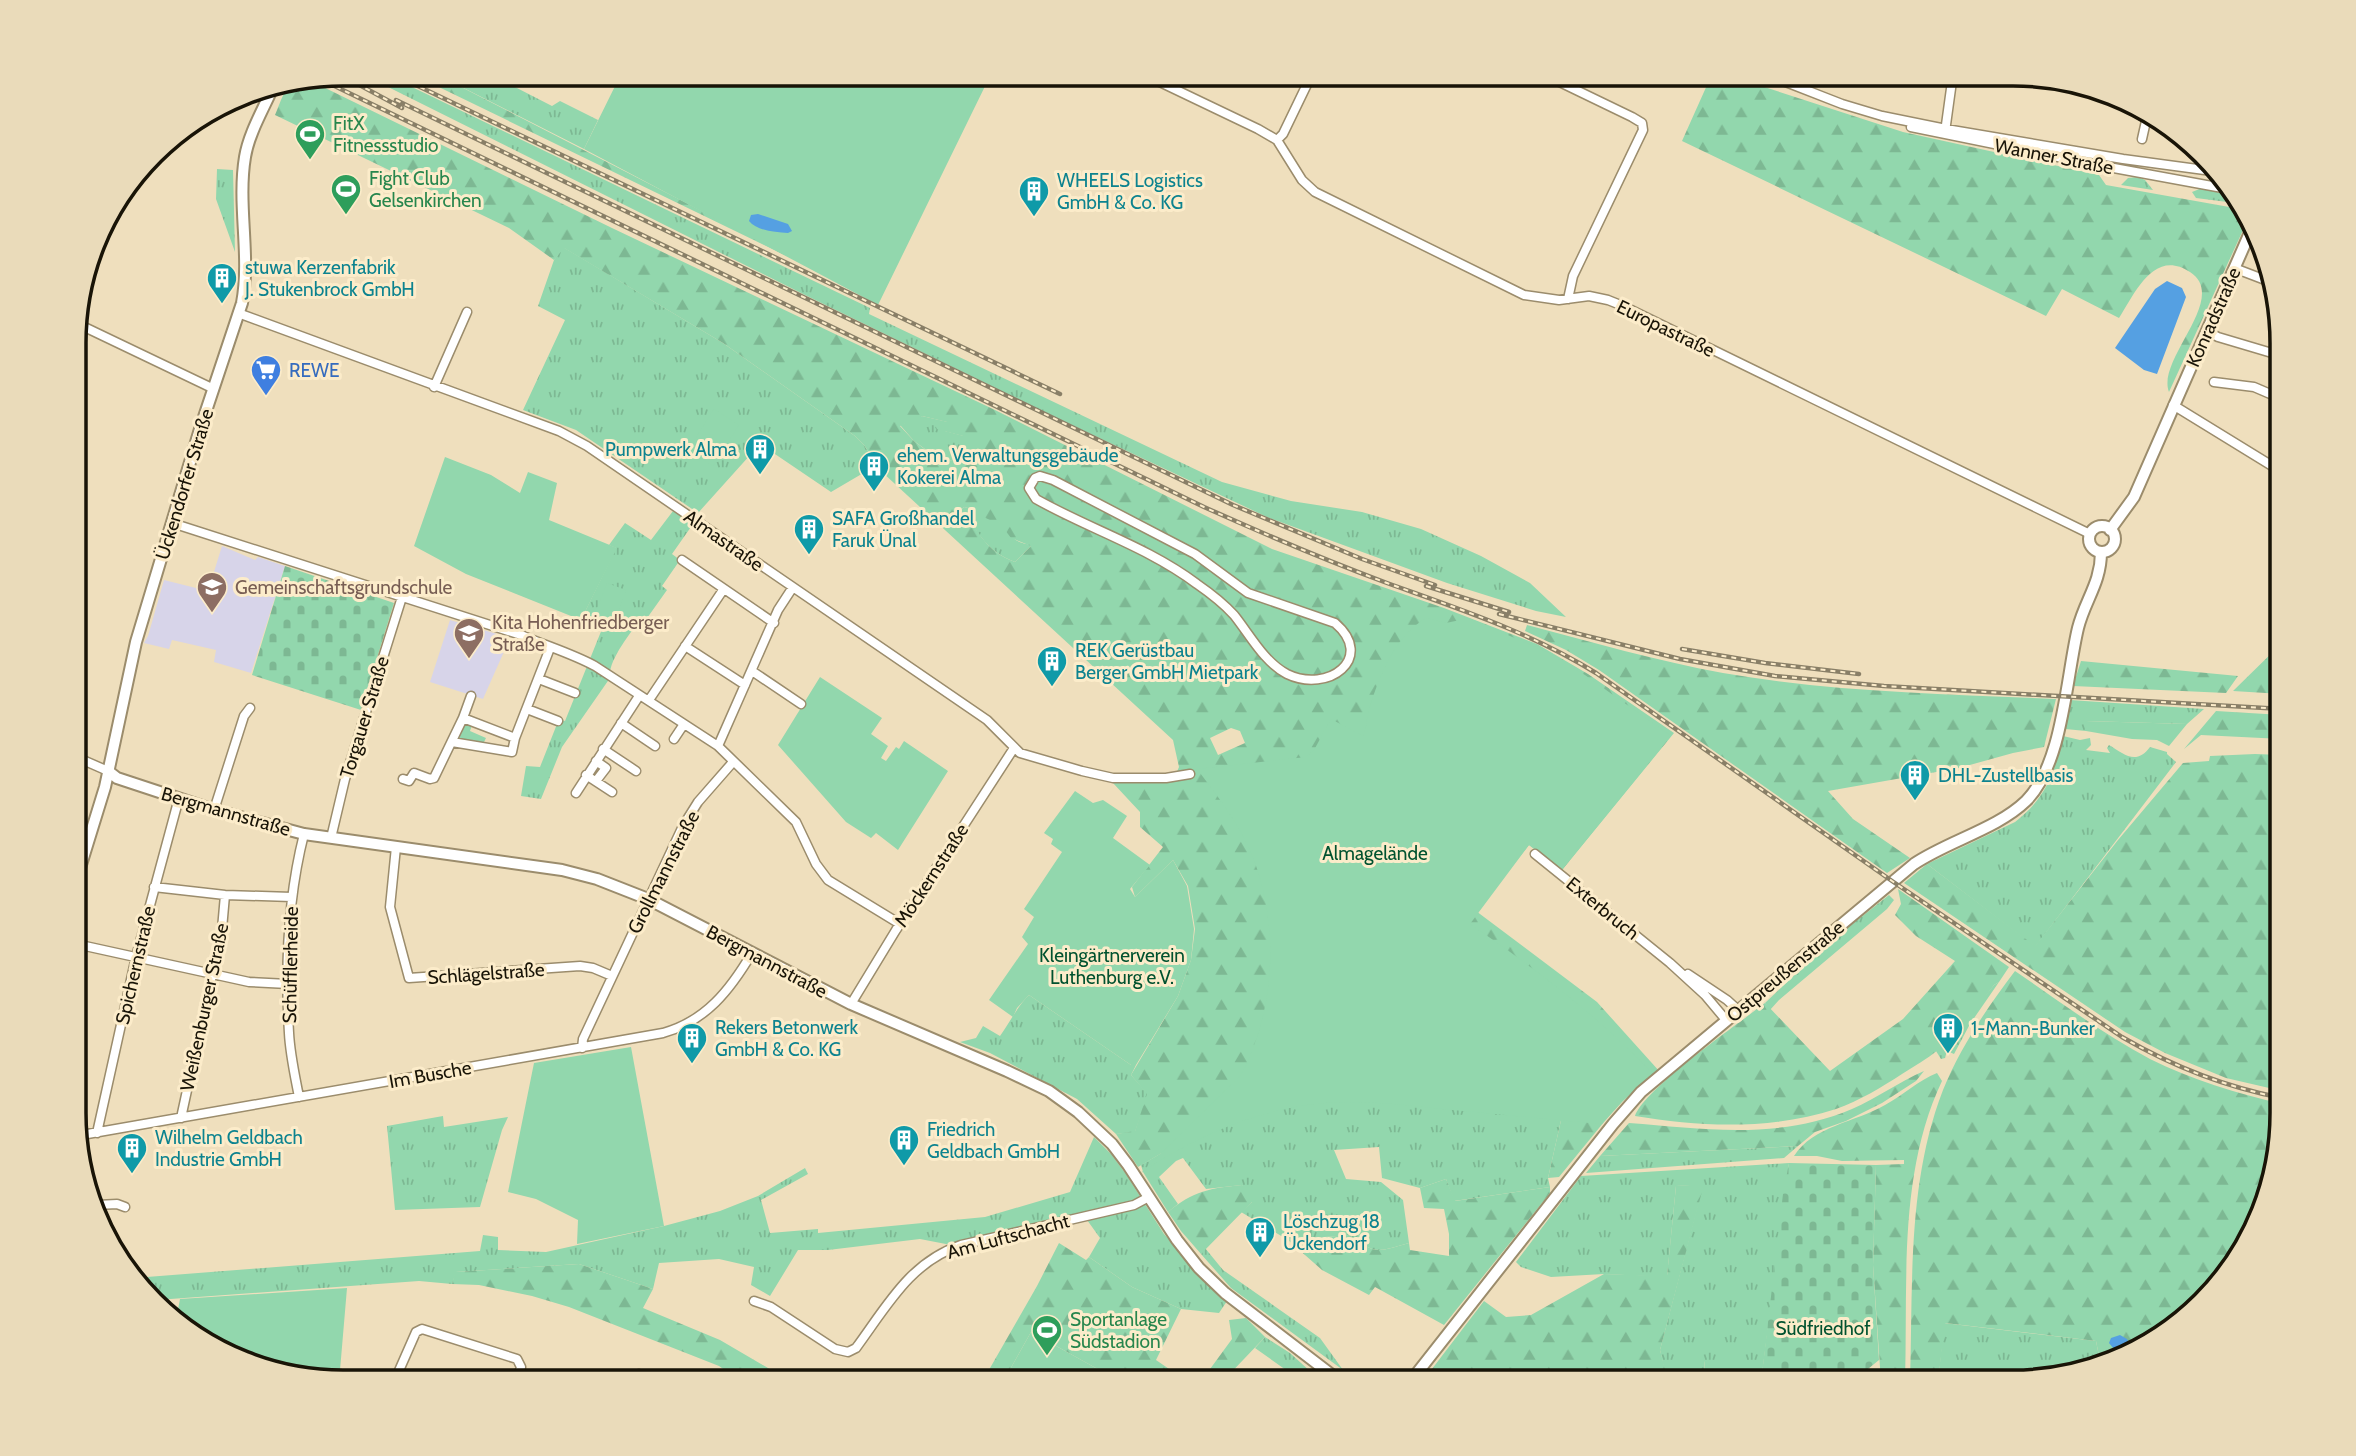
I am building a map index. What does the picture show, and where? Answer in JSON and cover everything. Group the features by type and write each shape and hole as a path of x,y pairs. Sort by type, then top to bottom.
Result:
{"street":[{"name":"Europastraße","path":"1168,86 1258,129 1277,141 1302,180 1327,199 1524,295 1542,299 1589,296 1615,303 2090,534"},
{"path":"1277,141 1306,86"},
{"path":"1568,86 1632,117 1642,123 1643,130 1573,276 1568,299"},
{"name":"Wanner Straße","path":"1796,86 1842,104 1945,132 2218,187"},
{"path":"1945,132 1951,86"},
{"name":"Ückendorfer Straße","path":"86,847 108,771 136,642 244,289 242,213 245,156 253,130 268,97"},
{"path":"2141,139 2145,122"},
{"name":"Wanner Straße","path":"1945,132 2203,170"},
{"name":"Konradstraße","path":"2173,405 2248,237"},
{"path":"2234,268 2262,279"},
{"path":"434,387 467,312"},
{"name":"Almastraße","path":"238,313 559,431 587,446 987,720 1020,753 1113,778 1166,778 1190,774"},
{"path":"86,328 214,389"},
{"path":"2206,331 2270,352"},
{"path":"2214,382 2254,387 2270,394"},
{"path":"2110,530 2134,497 2173,405 2270,465"},
{"path":"1040,476 1053,480 1195,554 1248,593 1335,623 1349,640 1350,655 1346,664 1332,677 1324,680 1298,678 1286,673 1261,650 1231,612 1195,582 1135,546 1047,505 1031,493 1029,488 1035,478 1040,476"},
{"path":"172,523 521,635 596,666 718,746 796,822 816,864 828,880 900,924"},
{"path":"2098,527 2110,530 2115,538 2113,545 2107,551 2096,551 2090,545 2090,534 2098,527"},
{"name":"Ostpreußenstraße","path":"1420,1370 1641,1092 1914,864 2007,815 2024,803 2036,789 2048,766 2079,626 2099,578 2101,552"},
{"path":"682,560 774,623"},
{"path":"718,746 778,610 793,587"},
{"path":"649,700 723,590"},
{"name":"Torgauer Straße","path":"331,838 345,779 402,597"},
{"path":"685,646 746,685"},
{"path":"452,741 512,752 550,648"},
{"path":"752,671 801,704"},
{"path":"538,679 575,693"},
{"path":"403,779 409,781 414,773 433,779 471,696"},
{"path":"576,793 639,696"},
{"path":"214,810 244,716 250,708"},
{"path":"527,709 558,721"},
{"path":"463,718 515,738"},
{"path":"621,723 655,746"},
{"path":"674,739 684,724"},
{"name":"Möckernstraße","path":"850,1004 1014,748"},
{"path":"603,749 636,771"},
{"name":"Bergmannstraße","path":"86,761 117,778 214,810 304,834 562,870 597,879 648,900 850,1004 1007,1070 1049,1091 1102,1133 1128,1165 1177,1240 1218,1286 1326,1370"},
{"path":"596,761 606,768 596,782"},
{"name":"Grollmannstraße","path":"582,1048 583,1039 612,976 691,813 733,762"},
{"path":"586,775 612,792"},
{"name":"Spichernstraße","path":"97,1133 136,957 179,798"},
{"name":"Schüfflerheide","path":"299,1097 289,1034 288,984 292,897 304,834"},
{"name":"Schlägelstraße","path":"396,847 390,906 409,978 580,966 612,976"},
{"name":"Exterbruch","path":"1535,854 1670,963 1705,995 1726,1020"},
{"path":"154,887 225,895 292,897"},
{"name":"Weißenburger Straße","path":"181,1118 222,929 225,895"},
{"path":"86,946 264,984 288,984"},
{"name":"Im Busche","path":"87,1134 663,1033 694,1021 721,998 752,953"},
{"name":"Exterbruch","path":"1670,963 1711,988 1738,1010"},
{"name":"Am Luftschacht","path":"754,1301 771,1307 835,1349 848,1352 856,1348 907,1280 919,1267 936,1256 961,1245 1134,1205 1149,1197"},
{"path":"102,1205 117,1204 125,1207"},
{"path":"399,1370 416,1332 422,1329 517,1359 522,1367 521,1370"}],"shaded area":[{"name":"Gemeinschaftsgrundschule","path":"222,546 255,560 258,557 285,566 251,673 214,662 216,650 172,640 169,649 144,643 164,580 208,591"},
{"name":"Kita Hohenfriedberger Straße","path":"450,620 510,638 483,699 430,682"}],"green space":[{"path":"322,86 995,410 1272,549 1444,608 1537,644 1588,674 1674,733 1562,870 1529,845 1476,911 1597,1002 1660,1072 1635,1084 1559,1177 1548,1178 1564,1107 1319,1090 1215,1122 1138,1167 1116,1134 1135,1131 1147,1094 1131,1075 1178,996 1191,960 1195,929 1188,886 1173,860 1135,897 1132,887 1163,847 1140,827 1140,812 1113,783 1173,781 1179,767 1173,740 882,472 855,436 723,343 564,248 554,260 509,228 275,115 285,93","holes":["922,416 947,422 935,427 936,429 963,436 964,445 955,459 943,463 914,441 900,426 906,423 913,425","964,507 999,522 1011,538 1031,546 1015,562 1005,558 984,540 961,510","1231,728 1240,731 1245,743 1218,755 1210,738"]},
{"path":"386,86 410,86 870,308 869,314 1222,482 1291,501 1362,512 1421,529 1481,556 1530,583 1566,617 1536,611 1447,583 1269,518 807,296"},
{"path":"437,86 459,86 834,279"},
{"path":"460,86 514,86 552,106 560,101 598,120 584,149"},
{"path":"615,86 985,86 878,305 584,149"},
{"path":"1707,86 1761,86 1903,132 2099,175 2106,185 2232,207 2244,229 2169,392 2168,378 2172,363 2198,313 2202,297 2200,283 2190,272 2177,266 2156,269 2139,286 2119,318 2062,289 2046,316 1682,141"},
{"path":"217,169 233,170 235,252 216,199"},
{"path":"2138,177 2145,180 2153,190 2121,185 2128,178"},
{"path":"2202,188 2221,191 2228,202 2196,198 2192,192"},
{"path":"563,247 723,343 855,436 877,465 831,492 760,444 698,513 576,430 523,410 565,320 538,306 554,260"},
{"path":"714,409 739,425 713,466 688,450"},
{"path":"922,416 948,422 945,431 964,436 964,445 955,459 944,463 914,441 900,425"},
{"path":"445,457 491,475 520,493 528,472 557,483 549,520 617,548 581,620 466,574 414,546"},
{"path":"964,507 993,518 1005,527 1015,540 1032,545 1015,562 1005,558 990,547 960,511"},
{"path":"673,511 693,524 672,554 680,560 662,586 667,590 645,621 641,619 621,647 612,664 610,678 562,747 541,799 521,796 526,766 540,767 559,719 565,721 602,629 581,620 616,548 609,545 625,523 651,540"},
{"path":"285,566 394,603 361,710 252,675"},
{"path":"607,583 626,590 613,629 593,619"},
{"name":"Almagelände","path":"1426,618 1446,623 1469,618 1549,653 1671,736 1562,870 1529,845 1470,924 1566,994 1653,1074 1602,1124 1383,1103 1324,1103 1275,1111 1228,1126 1183,1147 1141,1173 1239,1077 1253,1048 1266,999 1269,923 1259,873 1239,829 1197,769 1306,757 1314,750 1331,719 1363,736 1383,671 1405,635"},
{"path":"1527,625 1674,663 1764,679 1889,691 2056,699 2044,747 1959,768 1828,791 1853,819 1910,858 1887,873 1599,670 1566,650 1525,631"},
{"path":"2270,655 2270,693 2233,691"},
{"path":"2081,661 2238,676 2226,693 2073,686"},
{"path":"820,677 882,718 871,734 888,746 881,758 886,761 904,741 948,771 898,850 876,833 871,838 846,822 778,745"},
{"path":"2070,700 2204,709 2187,724 2086,721 2086,731 2065,729"},
{"path":"2216,711 2270,714 2270,738 2201,735 2184,749"},
{"path":"2086,721 2187,724 2169,746 2157,740 2132,739 2086,731"},
{"path":"472,725 470,731 486,738 483,744 459,738 462,726"},
{"path":"2063,736 2080,740 2090,738 2091,745 2086,750 2110,753 2107,748 2109,745 2125,755 2135,757 2145,753 2150,747 2167,752 2176,762 2035,947 1927,864 2015,822 2026,812 2048,783"},
{"path":"2270,755 2270,1088 2226,1078 2165,1053 2125,1032 1904,883 1927,864 2035,946 2118,840 2183,763 2209,761 2210,756"},
{"name":"Kleingärtnerverein Luthenburg e.V.","path":"1075,791 1093,803 1103,800 1127,816 1113,838 1150,865 1130,889 1135,897 1173,860 1187,886 1194,929 1191,960 1178,996 1136,1065 1131,1065 1029,995 1013,1017 989,1000 1028,944 1022,937 1034,917 1024,909 1062,852 1051,844 1053,839 1044,833"},
{"path":"1898,889 2009,967 1968,1019 1938,1050 1862,1098 1811,1116 1761,1123 1710,1124 1635,1116 1642,1104 1673,1074 1765,1003 1830,1071 1903,1019 1955,961 1916,936 1895,915 1901,904"},
{"path":"1889,895 1894,900 1887,909 1770,1010 1765,1003 1826,945"},
{"path":"2015,971 2098,1028 2150,1059 2214,1085 2270,1101 2270,1130 2265,1163 2251,1212 2227,1256 2195,1295 2170,1317 2142,1336 2099,1356 2096,1341 1945,1323 1939,1370 1910,1370 1914,1234 1923,1161 1943,1090 1966,1043"},
{"path":"1999,982 1970,1024 1954,1054 1947,1051 1945,1058 1941,1059 1936,1051"},
{"path":"1029,995 1131,1065 1136,1065 1131,1075 1148,1094 1135,1132 1116,1134 1077,1099 990,1053 960,1042 976,1038 983,1026 1000,1036"},
{"path":"631,1047 664,1226 577,1244 578,1220 536,1199 508,1192 534,1063"},
{"path":"1924,1071 1916,1081 1882,1103 1846,1121 1815,1132 1798,1146 1600,1156 1629,1123 1742,1130 1797,1125 1852,1109"},
{"path":"1937,1073 1942,1081 1918,1153 1912,1191 1906,1267 1905,1370 1880,1370 1873,1265 1876,1165 1904,1164 1904,1160 1842,1161 1817,1156 1794,1156 1802,1146 1823,1131 1874,1111"},
{"path":"1319,1090 1564,1107 1548,1178 1550,1187 1454,1201 1446,1179 1420,1188 1382,1178 1379,1147 1334,1150 1346,1179 1381,1182 1403,1200 1409,1243 1377,1250 1365,1246 1349,1235 1288,1240 1241,1212 1252,1202 1242,1185 1206,1189 1183,1158 1159,1177 1178,1204 1168,1212 1143,1172 1141,1165 1215,1122"},
{"path":"443,1116 444,1127 508,1117 480,1207 395,1210 387,1126"},
{"path":"1094,1137 1126,1174 1164,1234 1227,1301 1219,1313 1181,1309 1132,1287 1089,1257 1100,1238 1082,1213 951,1245 920,1239 828,1250 798,1250 770,1296 751,1285 754,1267 719,1259 659,1263 653,1289 579,1264 456,1272 452,1284 419,1281 166,1299 145,1277 480,1251 483,1235 498,1237 498,1250 546,1252 720,1211 758,1196 805,1168 808,1174 761,1200 770,1233 818,1229 818,1233 985,1217 1070,1192"},
{"path":"1798,1146 1784,1158 1586,1173 1600,1156"},
{"path":"1789,1163 1763,1370 1704,1370 1705,1361 1683,1370 1664,1370 1660,1350 1703,1185 1676,1186 1667,1277 1604,1274 1551,1277 1521,1267 1516,1262 1581,1176"},
{"name":"Südfriedhof","path":"1789,1163 1876,1165 1873,1265 1879,1360 1867,1370 1762,1370"},
{"path":"1446,1179 1455,1201 1550,1187 1550,1193 1444,1325 1375,1287 1369,1295 1322,1270 1288,1240 1349,1235 1371,1249 1383,1250 1409,1243 1410,1250 1449,1256 1449,1234 1444,1209 1424,1208 1420,1188"},
{"path":"1704,1184 1660,1350 1665,1370 1431,1370 1484,1301 1506,1317 1531,1315 1604,1274 1667,1276 1676,1186"},
{"path":"1242,1185 1253,1193 1252,1202 1201,1254 1168,1212 1186,1199 1203,1192"},
{"path":"2255,1192 2258,1193 2257,1196 2251,1213"},
{"path":"1059,1243 1086,1260 1089,1257 1132,1287 1181,1309 1156,1360 1171,1370 1099,1370 1031,1332 1010,1370 989,1370"},
{"path":"1205,1248 1223,1270 1320,1338 1343,1370 1231,1288 1201,1254"},
{"path":"579,1264 653,1289 643,1308 720,1340 771,1370 725,1370 569,1307 479,1285 452,1284 455,1272"},
{"path":"347,1288 340,1370 293,1365 244,1351 214,1336 186,1317 178,1310 180,1299"},
{"path":"1246,1318 1265,1337 1233,1370 1209,1370 1232,1339 1229,1320"},
{"path":"1944,1323 2096,1341 2099,1356 2030,1370 1939,1370"},
{"path":"1031,1332 1099,1370 1010,1370"},
{"path":"1265,1337 1290,1353 1309,1370 1286,1370 1255,1348"},
{"path":"1705,1360 1704,1370 1682,1370 1687,1363"}],"water":[{"path":"758,214 788,224 792,231 778,232 757,227 749,221 751,215"},
{"path":"2167,281 2182,288 2186,297 2157,374 2144,370 2115,348 2155,289"},
{"path":"2120,1335 2129,1343 2114,1349 2109,1343 2111,1338"}],"railway":[{"path":"335,86 1204,507 1341,565 1494,622 1571,658 2122,1037 2199,1074 2270,1095"},
{"path":"361,86 402,108"},
{"path":"418,86 1060,394"},
{"path":"396,100 1233,505 1362,559 1435,585"},
{"path":"1426,586 1509,612"},
{"path":"1499,614 1680,659 1775,676 1884,686 2270,708"},
{"path":"1682,649 1765,663 1859,674"}],"place":[{"name":"FitX Fitnessstudio","path":"310,161"},
{"name":"Fight Club Gelsenkirchen","path":"346,216"},
{"name":"WHEELS Logistics GmbH & Co. KG","path":"1034,218"},
{"name":"stuwa Kerzenfabrik J. Stukenbrock GmbH","path":"222,305"},
{"name":"REWE","path":"266,397"},
{"name":"Pumpwerk Alma","path":"760,476"},
{"name":"ehem. Verwaltungsgebäude Kokerei Alma","path":"874,493"},
{"name":"SAFA Großhandel Faruk Ünal","path":"809,556"},
{"name":"Gemeinschaftsgrundschule","path":"212,614"},
{"name":"Kita Hohenfriedberger Straße","path":"469,660"},
{"name":"REK Gerüstbau Berger GmbH Mietpark","path":"1052,688"},
{"name":"DHL-Zustellbasis","path":"1915,802"},
{"name":"1-Mann-Bunker","path":"1948,1055"},
{"name":"Rekers Betonwerk GmbH & Co. KG","path":"692,1065"},
{"name":"Friedrich Geldbach GmbH","path":"904,1167"},
{"name":"Wilhelm Geldbach Industrie GmbH","path":"132,1175"},
{"name":"Löschzug 18 Ückendorf","path":"1260,1259"},
{"name":"Sportanlage Südstadion","path":"1047,1357"}]}
